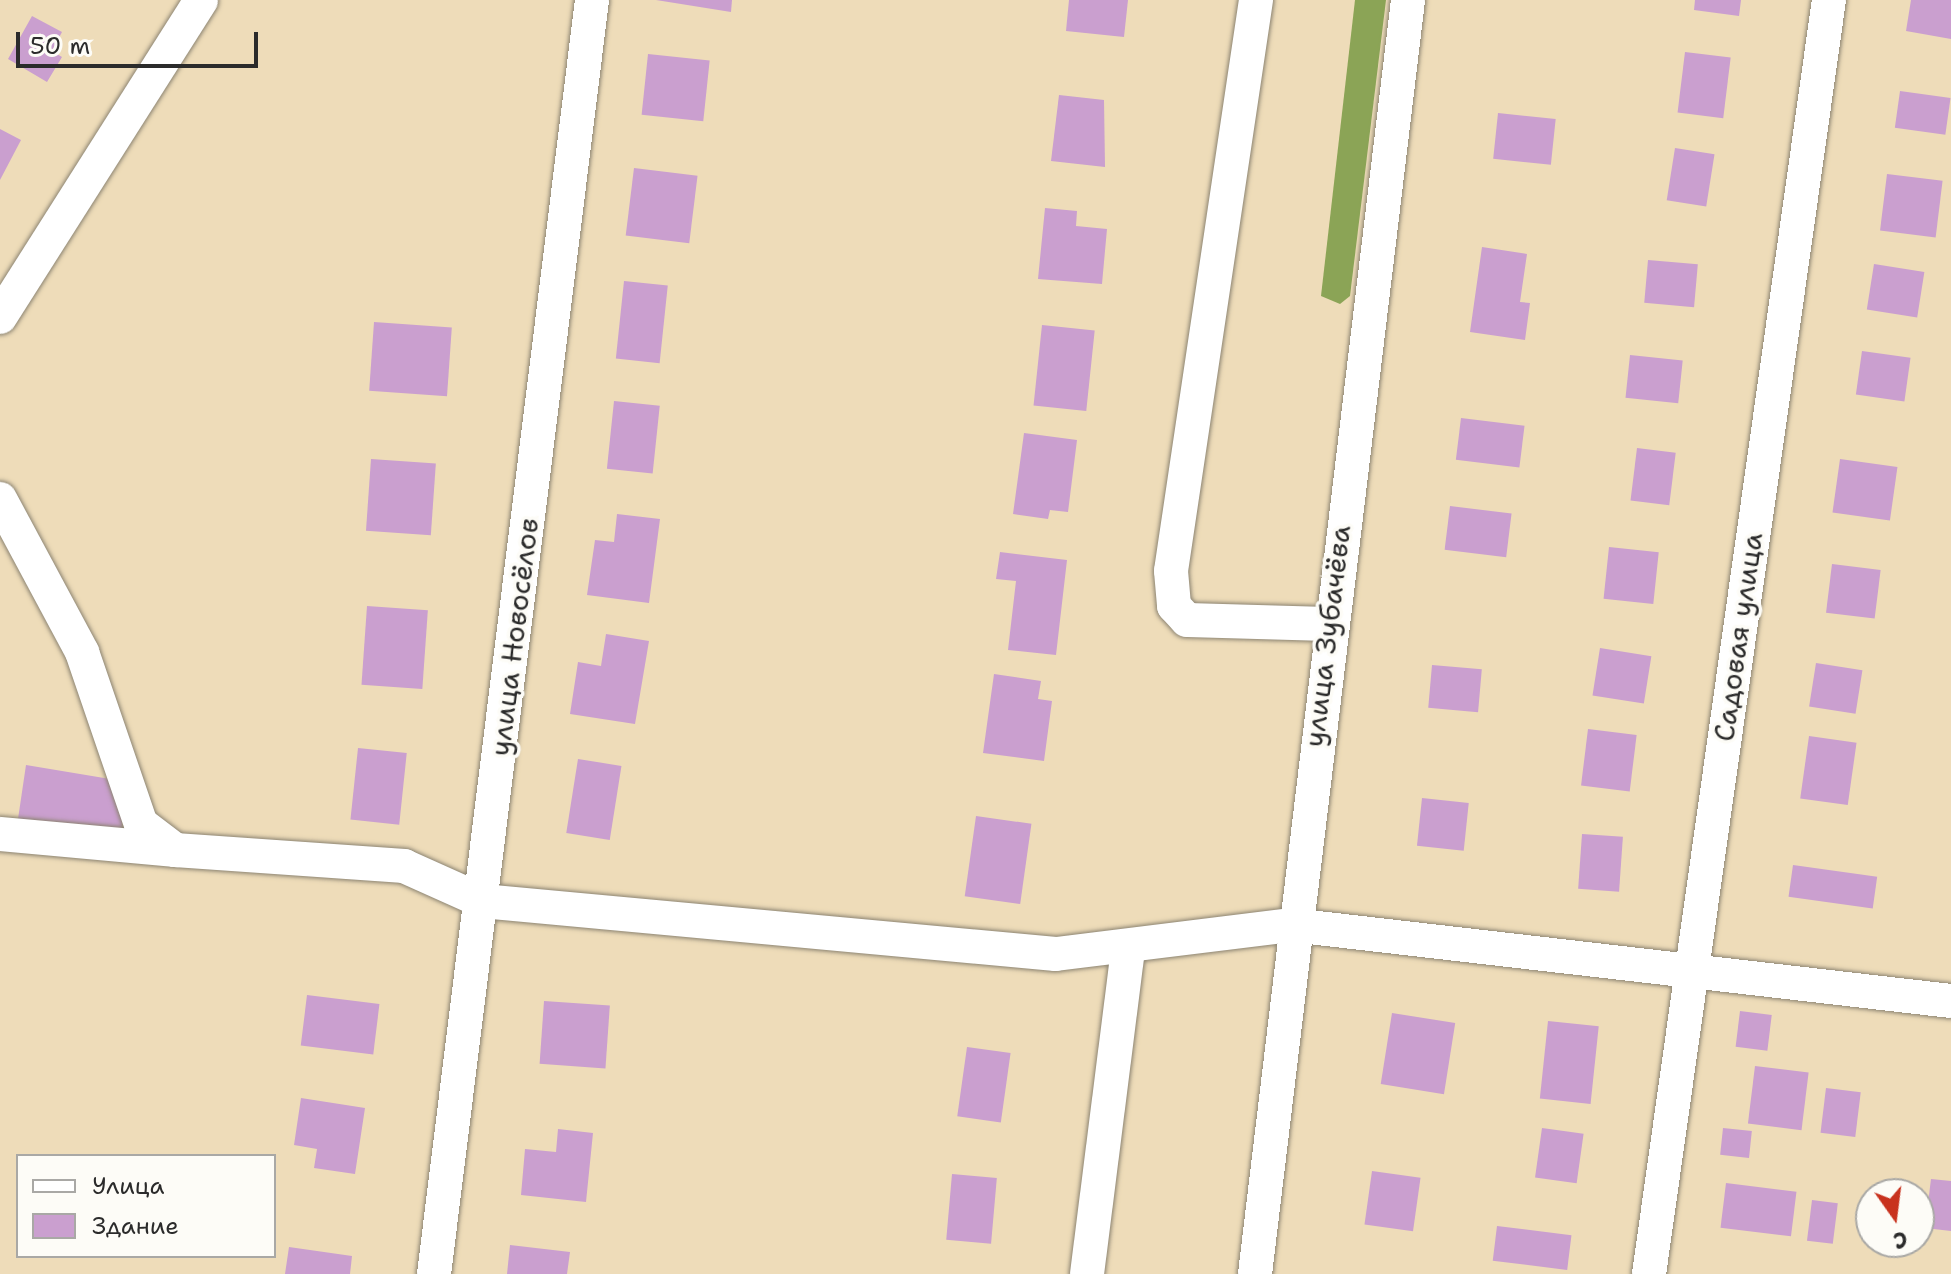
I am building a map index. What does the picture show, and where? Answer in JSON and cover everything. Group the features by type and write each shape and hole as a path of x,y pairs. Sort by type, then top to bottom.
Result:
{"street":[{"path":"1,317 201,0"},
{"name":"улица Новосёлов","path":"434,1274 592,0"},
{"path":"1256,0 1171,571 1174,606 1187,620 1328,624"},
{"name":"улица Зубачёва","path":"1255,1274 1328,624 1408,0"},
{"name":"Садовая улица","path":"1649,1274 1829,0"},
{"path":"0,499 82,652 141,824 175,850"},
{"path":"0,834 404,866 482,901 1056,954 1128,950 1292,925 1690,976 1951,1001"},
{"path":"1087,1274 1128,950"}],"green space":[{"path":"1355,0 1386,0 1350,296 1340,304 1321,296"}],"building":[{"path":"656,0 732,0 731,12"},
{"path":"1069,0 1128,0 1124,37 1066,31"},
{"path":"1695,0 1741,0 1739,16 1694,10"},
{"path":"1911,0 1951,0 1951,39 1906,31"},
{"path":"32,16 62,32 52,51 62,57 47,82 8,59"},
{"path":"1685,52 1731,58 1723,118 1678,113"},
{"path":"648,54 710,60 703,121 642,115"},
{"path":"1900,91 1951,98 1945,135 1895,128"},
{"path":"1059,95 1104,100 1105,167 1051,161"},
{"path":"1498,113 1556,119 1551,165 1493,159"},
{"path":"0,129 21,140 0,180"},
{"path":"1675,148 1715,154 1706,207 1667,200"},
{"path":"634,168 698,176 689,243 626,235"},
{"path":"1887,174 1943,181 1936,237 1880,231"},
{"path":"1045,208 1077,211 1076,226 1107,229 1102,284 1038,279"},
{"path":"1482,247 1527,254 1520,302 1530,303 1525,340 1470,332"},
{"path":"1648,260 1698,264 1694,307 1644,303"},
{"path":"1874,264 1924,272 1917,317 1867,309"},
{"path":"624,281 668,286 660,363 616,359"},
{"path":"374,322 452,327 447,396 369,391"},
{"path":"1042,325 1095,331 1086,411 1034,406"},
{"path":"1862,351 1911,358 1904,401 1856,395"},
{"path":"1630,355 1683,361 1678,403 1626,398"},
{"path":"614,401 660,406 653,473 607,469"},
{"path":"1461,418 1525,426 1519,467 1456,460"},
{"path":"1024,433 1077,440 1068,512 1050,510 1048,519 1013,514"},
{"path":"1637,448 1676,453 1669,505 1631,501"},
{"path":"371,459 436,464 431,535 366,531"},
{"path":"1840,459 1897,467 1890,521 1832,512"},
{"path":"1450,506 1512,514 1506,557 1445,550"},
{"path":"617,514 660,519 649,603 587,595 595,540 614,542"},
{"path":"1609,547 1659,552 1653,604 1604,599"},
{"path":"1000,552 1067,560 1056,655 1008,650 1016,581 996,579"},
{"path":"1832,564 1881,570 1875,619 1826,613"},
{"path":"367,606 428,610 422,689 361,685"},
{"path":"606,634 649,641 635,724 570,714 578,662 601,666"},
{"path":"1600,648 1651,656 1644,704 1592,695"},
{"path":"1816,663 1862,670 1856,714 1809,706"},
{"path":"1432,665 1482,669 1478,712 1428,708"},
{"path":"994,674 1041,681 1038,699 1052,701 1044,761 983,753"},
{"path":"1588,729 1637,735 1630,792 1581,786"},
{"path":"1809,736 1857,743 1848,805 1800,798"},
{"path":"358,748 407,753 399,825 350,820"},
{"path":"578,759 621,766 610,840 566,833"},
{"path":"26,765 116,780 124,836 18,819"},
{"path":"1422,798 1469,803 1464,851 1417,846"},
{"path":"976,816 1031,824 1020,904 965,896"},
{"path":"1582,834 1623,837 1619,892 1578,889"},
{"path":"1793,865 1877,877 1873,909 1789,897"},
{"path":"307,995 379,1004 373,1055 301,1046"},
{"path":"544,1001 610,1006 605,1068 540,1064"},
{"path":"1740,1011 1772,1015 1767,1051 1736,1047"},
{"path":"1392,1013 1455,1023 1444,1094 1381,1084"},
{"path":"1548,1021 1599,1026 1591,1104 1540,1099"},
{"path":"967,1047 1011,1053 1001,1122 957,1116"},
{"path":"1755,1066 1809,1073 1802,1130 1748,1124"},
{"path":"1826,1088 1861,1092 1855,1137 1821,1133"},
{"path":"301,1098 365,1108 355,1174 314,1168 317,1149 294,1145"},
{"path":"1542,1128 1584,1134 1577,1183 1535,1178"},
{"path":"1723,1128 1752,1131 1749,1158 1720,1155"},
{"path":"558,1129 593,1133 586,1202 521,1195 525,1149 556,1152"},
{"path":"1372,1171 1421,1178 1413,1231 1364,1224"},
{"path":"952,1174 997,1178 991,1244 946,1240"},
{"path":"1935,1179 1951,1181 1951,1231 1935,1229"},
{"path":"1726,1183 1796,1192 1791,1236 1721,1228"},
{"path":"1812,1200 1838,1203 1833,1244 1807,1241"},
{"path":"1497,1226 1571,1235 1567,1270 1493,1261"},
{"path":"510,1245 570,1252 567,1274 507,1274"},
{"path":"289,1247 352,1256 350,1274 285,1274"}]}
